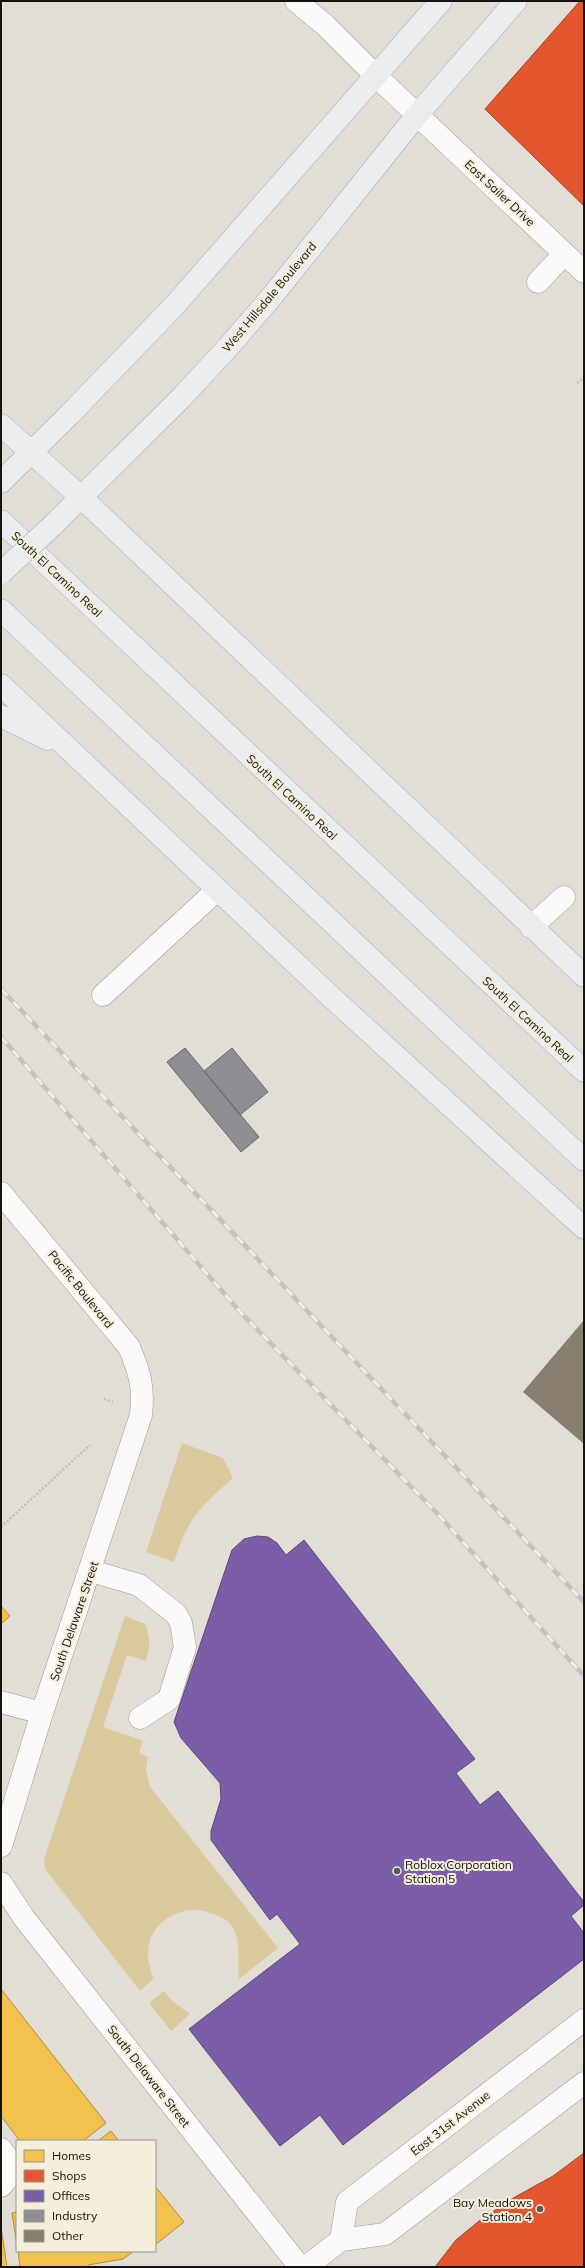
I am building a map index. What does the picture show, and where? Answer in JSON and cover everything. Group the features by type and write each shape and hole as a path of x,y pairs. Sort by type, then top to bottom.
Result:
{"main road":[{"path":"2,481 175,305 441,1"},
{"name":"West Hillsdale Boulevard","path":"1,573 82,498 181,398 230,345 273,295 417,115 516,1"},
{"path":"1,425 82,498 584,976"},
{"name":"South El Camino Real","path":"1,521 584,1071"},
{"path":"1,610 584,1160"},
{"path":"1,685 217,890 584,1228"},
{"path":"1,716 71,752"}],"street":[{"name":"East Sailer Drive","path":"296,1 325,25 376,76 584,272"},
{"path":"538,282 564,254"},
{"path":"103,995 217,890"},
{"path":"531,927 564,897"},
{"name":"Pacific Boulevard","path":"1,1193 128,1347 140,1374 143,1395"},
{"name":"South Delaware Street","path":"1,1846 42,1713 91,1571 142,1415 143,1395"},
{"path":"91,1571 139,1585 176,1614 181,1623 186,1647 169,1698 140,1718"},
{"path":"1,1702 42,1713"},
{"name":"South Delaware Street","path":"1,1883 24,1918 300,2267"},
{"name":"East 31st Avenue","path":"341,2240 346,2202 584,2020"},
{"path":"306,2267 341,2240 385,2234 584,2083"},
{"path":"1,2150 6,2156 6,2181"}],"path":[{"path":"578,383 584,377"},
{"path":"104,1399 114,1402"},
{"path":"1,1528 90,1445"}],"shaded area":[{"path":"182,1443 223,1458 233,1478 203,1506 196,1515 184,1535 174,1562 146,1552"},
{"path":"125,1616 145,1624 149,1638 148,1651 146,1661 127,1655 103,1727 143,1741 139,1753 148,1757 146,1770 150,1787 278,1948 239,1979 237,1937 231,1925 225,1919 213,1914 200,1910 187,1911 175,1914 164,1921 156,1930 150,1941 148,1953 154,1978 140,1991 45,1869 44,1859"},
{"path":"164,1991 172,2001 190,2014 171,2031 149,2003"}],"building: Homes":[{"path":"1,1606 10,1616 1,1624"},
{"path":"1,1989 106,2123 84,2140 19,2140 1,2116"},
{"path":"111,2131 118,2140 99,2140"},
{"path":"156,2187 184,2222 156,2244"},
{"path":"16,2212 16,2239 12,2213"},
{"path":"1,2227 7,2267 1,2267"},
{"path":"18,2252 133,2252 123,2259 88,2265 88,2267 20,2267"}],"building: Shops":[{"path":"580,1 584,1 584,206 485,109"},
{"name":"Bay Meadows Station 4","path":"584,2153 584,2267 435,2267 456,2240 479,2221 515,2197 553,2176"}],"building: Offices":[{"name":"Roblox Corporation Station 5","path":"257,1536 268,1537 277,1543 286,1555 304,1540 475,1759 456,1773 480,1805 498,1791 584,1902 584,1905 571,1916 584,1933 584,1959 343,2145 320,2115 280,2146 189,2029 300,1944 277,1914 270,1920 211,1840 211,1831 221,1799 220,1783 181,1738 174,1722 232,1550 244,1539"}],"building: Industry":[{"path":"185,1048 259,1137 241,1152 167,1062"},
{"path":"232,1048 268,1092 240,1115 204,1071"}],"building: Other":[{"path":"584,1320 584,1444 523,1392"}],"railway":[{"path":"1,989 584,1602"},
{"path":"1,1037 242,1314 435,1511 584,1676"}],"place":[{"name":"Roblox Corporation Station 5","path":"397,1871"},
{"name":"Bay Meadows Station 4","path":"540,2209"}]}
